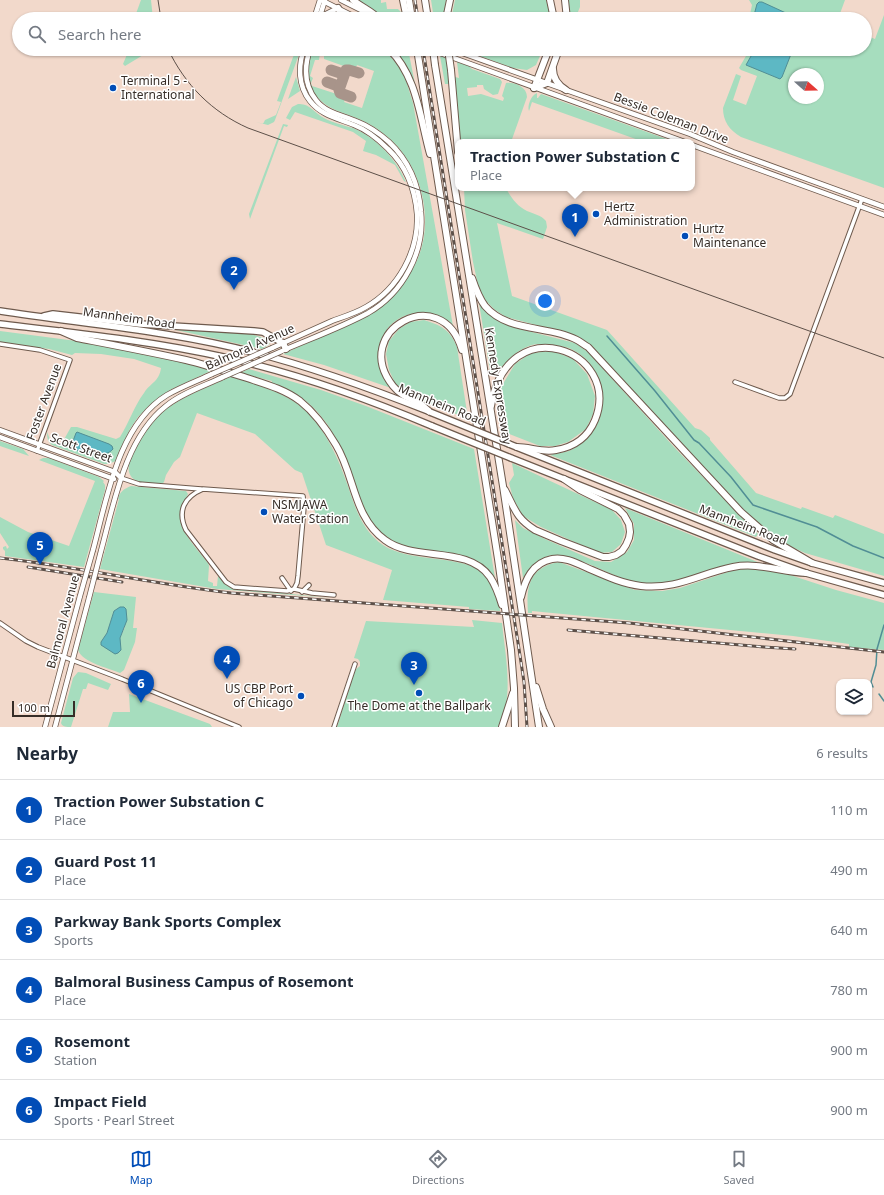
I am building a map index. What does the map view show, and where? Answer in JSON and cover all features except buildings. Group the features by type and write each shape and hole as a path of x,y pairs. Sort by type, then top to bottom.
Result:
{"highway":[{"path":"353,0 372,12"},
{"path":"403,0 406,12"},
{"path":"409,0 411,12"},
{"path":"425,0 427,12"},
{"path":"447,12 450,0"},
{"path":"550,0 553,12"},
{"path":"565,0 566,12"},
{"path":"338,8 340,12"},
{"path":"395,56 411,82 438,181"},
{"path":"417,56 507,619 514,688 515,727"},
{"name":"Kennedy Expressway","path":"433,56 455,186"},
{"path":"450,56 457,139"},
{"path":"534,88 546,56"},
{"path":"534,88 547,83 557,56"},
{"path":"553,66 553,75 557,83 566,90"},
{"name":"Kennedy Expressway","path":"456,191 503,486 539,727"},
{"path":"459,210 460,191"},
{"path":"467,268 484,305 492,313 504,320 567,336 588,347 746,518 773,540 812,563"},
{"path":"430,412 420,403 399,393 388,380 383,367 381,359 383,345 387,336 398,323 411,317 428,316 450,328 455,333 461,345 470,385"},
{"path":"61,331 77,338 202,364 271,386 299,400 324,425 337,446 344,461 356,499 368,523 374,531 382,539 397,547 422,553 445,555 474,563 489,576 496,588 507,619"},
{"path":"491,415 493,396 503,371 511,360 536,348 548,347 572,353 584,363 594,375 600,399 598,411 589,430 576,443 554,451 541,451 528,447 517,447"},
{"path":"503,486 516,513 527,525 535,530 597,556 610,557 622,551 629,538 630,532 624,515 618,509 580,490 564,479"},
{"path":"520,600 525,582 529,575 542,563 556,558 572,562 619,581 646,586 681,583 722,570 742,566 766,566 789,572 806,573"},
{"path":"530,666 543,709 551,727"},
{"path":"502,727 514,688"}],"main road":[{"name":"Mannheim Road","path":"0,311 179,337 256,353 335,376 430,412 744,538 812,563 884,583"},
{"path":"38,317 53,314 140,324 242,329 263,332 284,348"},
{"name":"Mannheim Road","path":"0,324 169,346 229,358 340,390 392,409 758,556 806,573 884,595"}],"street":[{"path":"322,0 346,12"},
{"path":"317,12 322,0"},
{"path":"321,12 322,0"},
{"path":"341,0 365,12"},
{"path":"330,12 338,8"},
{"name":"Balmoral Avenue","path":"54,727 121,478 137,438 149,422 155,415 175,399 284,348 366,307 383,295 396,281 407,262 415,239 417,221 414,192 410,181 398,161 388,149 364,130 328,116 319,110 309,100 303,89 299,74 301,56"},
{"name":"Balmoral Avenue","path":"45,727 112,479 130,434 145,414 166,396 212,374 272,348 284,348 368,313 388,298 403,280 412,263 420,241 422,222 420,199 416,183 410,169 399,153 374,129 327,110 320,104 310,92 308,87 305,73 308,56"},
{"name":"Bessie Coleman Drive","path":"448,56 676,139"},
{"name":"Bessie Coleman Drive","path":"470,56 700,137 739,154 884,207"},
{"name":"Bessie Coleman Drive","path":"695,146 884,215"},
{"path":"735,382 779,398 785,398 790,394 862,198"},
{"name":"Foster Avenue","path":"0,344 40,350 70,360 37,451"},
{"name":"Scott Street","path":"0,430 115,472 121,478"},
{"name":"Scott Street","path":"0,437 112,479 121,478"},
{"path":"121,478 139,484 303,496 304,507 298,576 297,583 292,590"},
{"path":"203,489 193,494 186,501 182,511 182,521 186,530 226,582 234,587 292,590 334,595"},
{"path":"282,578 292,590"},
{"path":"302,592 309,585"},
{"path":"0,624 26,641 64,658 122,679 239,727"},
{"path":"334,727 355,664"}],"green space":[{"path":"141,0 151,0 152,12 137,12"},
{"path":"357,0 381,0 381,3 386,2 387,9 398,9 401,12 375,12"},
{"path":"431,0 446,0 444,12 433,12"},
{"path":"455,0 546,0 549,12 452,12"},
{"path":"568,0 580,0 578,12 569,12"},
{"path":"749,0 845,0 841,12 750,12 752,5"},
{"path":"884,15 884,188 741,137 733,131 724,117 723,108 736,74 741,76 733,100 746,105 757,76 739,68 746,56 872,56 872,38 875,39"},
{"path":"126,56 141,56 125,66 123,64"},
{"path":"293,56 298,56 274,122 268,125 263,124 265,120 276,115 281,102 277,101"},
{"path":"310,56 320,56 319,60 315,60 310,76 313,78 311,83 312,86 346,97 344,102 362,108 374,71 357,65 355,70 324,59 324,56 390,56 403,71 413,103 453,326 442,318 430,314 418,313 407,315 396,320 388,329 382,340 379,353 383,371 391,388 324,365 283,354 381,306 409,274 423,243 425,226 421,192 416,176 408,160 386,135 376,128 361,120 337,111 321,101 310,86 308,75"},
{"path":"398,56 409,56 415,84 407,68"},
{"path":"440,56 447,58 450,84 445,84"},
{"path":"480,56 540,56 536,65 527,70 513,68"},
{"path":"457,62 500,79 502,82 498,94 493,95 484,89 483,85 477,85 477,87 467,88 468,96 481,94 503,101 504,98 502,96 506,83 517,84 525,90 527,97 512,139 459,139 455,77 459,78"},
{"path":"296,77 300,91 288,99"},
{"path":"537,93 537,98 541,94 667,139 636,139 532,102 529,111 530,101"},
{"path":"298,104 306,105 327,120 353,128 370,137 391,157 402,173 406,182 395,165 376,155 363,151 366,141 353,132 295,112 290,120 286,118 292,107"},
{"path":"283,124 288,125 287,127 284,126 250,219 249,214"},
{"path":"464,191 508,191 520,207 544,219 547,227 543,239 497,223 512,296 607,330 695,428 701,430 710,438 710,440 756,493 801,509 802,507 833,518 835,515 884,534 884,576 805,553 785,544 765,530 722,489 588,343 574,335 506,317 495,310 485,300 478,285 465,210"},
{"path":"479,303 489,314 500,322 516,328 575,343 588,352 674,447 758,534 756,537 550,455 569,451 582,443 596,426 601,414 603,402 602,389 598,377 592,366 583,356 566,347 549,344 532,345 520,350 494,375 490,371"},
{"path":"424,320 440,326 448,332 457,347 468,419 407,394 395,383 389,370 386,354 389,341 399,329 410,322"},
{"path":"167,328 248,333 264,338 270,344 262,349"},
{"path":"0,331 84,342 213,370 170,390 150,405 138,417 130,429 116,461 104,464 52,445 48,440 47,432 51,442 56,444 62,443 71,427 77,427 116,439 120,437 140,398 157,379 161,368 134,359 101,354 75,353 72,355 49,349 0,342"},
{"path":"553,351 573,359 587,374 595,396 593,414 586,429 568,442 555,446 540,446 507,433 505,423 500,417 501,387 515,364 531,353"},
{"path":"249,369 321,390 366,406 474,449 495,578 484,567 471,559 460,555 413,549 402,546 391,541 382,534 368,516 340,446 320,415 302,398 271,384 272,381 240,373"},
{"path":"232,376 280,394 298,404 308,413 317,424 332,448 344,474 361,519 376,540 395,551 410,555 456,562 481,571 490,580 494,587 500,611 383,600 392,570 326,545 302,473 295,470 255,434 197,413 180,457 174,462 166,475 164,482 162,484 135,480 130,474 129,465 132,454 145,432 160,414 182,399"},
{"path":"0,441 23,449 29,456 0,446"},
{"path":"49,458 99,477 104,481 105,490 84,567 5,556 3,547 6,546 7,549 9,547 0,533 0,517 28,532 69,546 95,481 39,460"},
{"path":"512,463 612,510 621,520 625,532 621,544 612,552 599,553 541,527 523,516 513,498 509,483 514,475"},
{"path":"131,486 186,491 188,494 181,509 181,521 186,534 208,563 208,581 213,583 213,586 217,586 218,576 228,586 233,588 331,598 217,589 100,569 119,496 126,488"},
{"path":"625,508 760,563 736,564 675,581 652,584 630,581 580,561 557,555 540,559 523,578 515,520 523,528 595,561 611,562 627,552 634,540 634,524"},
{"path":"559,562 635,590 662,591 680,588 731,571 743,569 770,570 784,573 836,590 884,603 884,650 849,647 849,644 793,636 532,611 532,613 528,613 529,587 535,573 541,568"},
{"path":"94,592 136,597 133,628 137,628 135,642 124,670 120,673 96,664 85,658 78,650","holes":["120,607 125,627 120,638 120,643 101,642 107,633 114,611"]},
{"path":"472,620 502,623 507,662 508,690 503,716 498,727 337,727 355,670 360,666 358,659 354,658 366,621 474,627"},
{"path":"78,672 86,673 111,684 108,690 88,683 86,689 83,689 71,727 65,726 61,723 73,678"},
{"path":"129,694 210,724 212,727 108,727 113,712 130,712"}],"water":[{"path":"762,2 784,12 755,12 757,4"},
{"path":"751,56 790,56 780,79 746,65"},
{"path":"77,432 109,444 113,449 104,454 99,454 70,449"},
{"path":"120,607 124,607 126,609 127,620 120,638 121,650 115,654 101,645 101,642 107,633 114,611"}],"waterway":[{"path":"607,336 655,391 694,440 699,443 731,477 753,505 817,527 853,546 884,558"},
{"path":"873,687 871,682 876,665 877,649 884,625"},
{"path":"879,694 884,701"}],"taxiway":[{"path":"331,70 343,74"},
{"path":"351,97 340,93 339,90 346,70 359,73"},
{"path":"327,82 338,86"}],"tram line":[{"path":"158,0 160,12"},
{"path":"172,56 191,86 201,96 223,114 248,128 884,358"}],"railway":[{"path":"415,0 417,12"},
{"path":"424,56 519,649 524,682 527,727"},
{"path":"0,558 231,593 629,623 884,652"},
{"path":"28,567 122,582"},
{"path":"568,630 795,649"}],"place":[{"name":"Terminal 5 - International","path":"113,88"},
{"name":"Hertz Administration","path":"596,214"},
{"name":"Hurtz Maintenance","path":"685,236"},
{"name":"Traction Power Substation C","path":"575,237"},
{"name":"Guard Post 11","path":"234,290"},
{"name":"NSMJAWA Water Station","path":"264,512"},
{"name":"Rosemont","path":"40,565"},
{"name":"Balmoral Business Campus of Rosemont","path":"227,679"},
{"name":"Parkway Bank Sports Complex","path":"414,685"},
{"name":"The Dome at the Ballpark","path":"419,693"},
{"name":"US CBP Port of Chicago","path":"301,696"},
{"name":"Impact Field","path":"141,703"}]}
